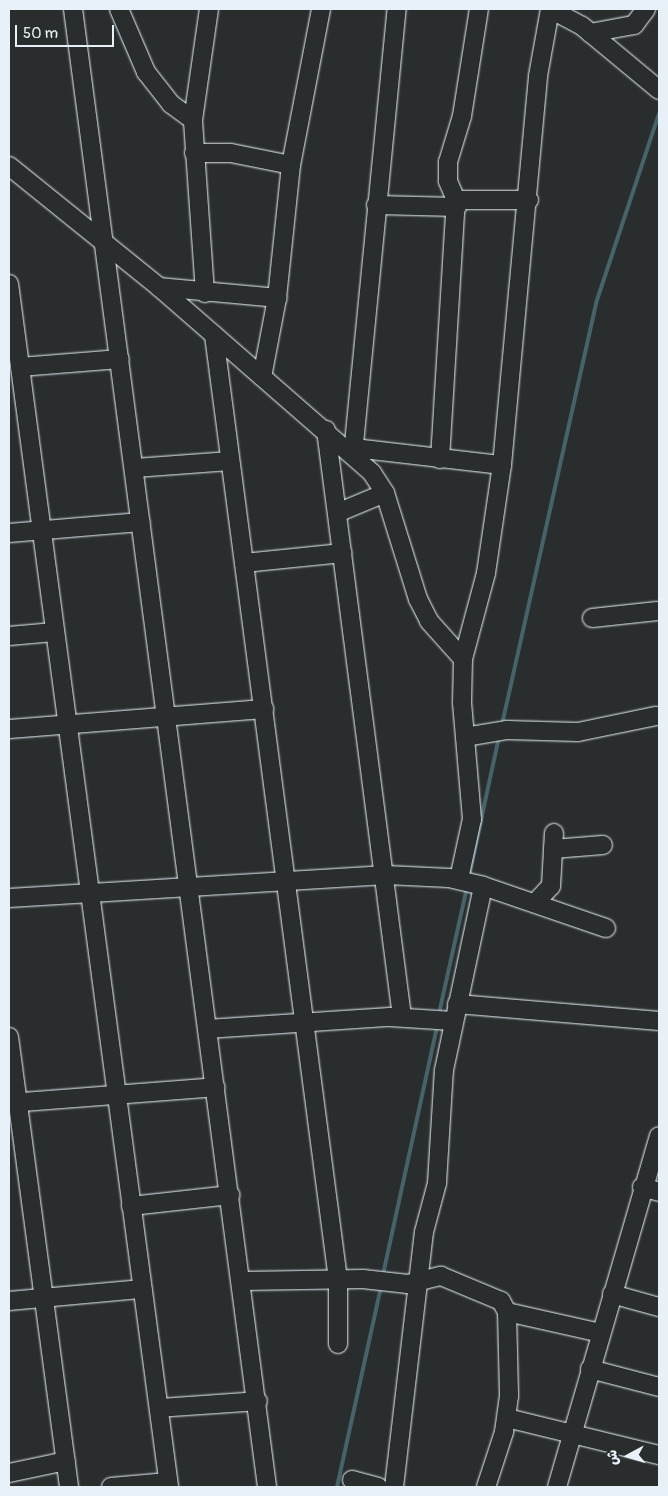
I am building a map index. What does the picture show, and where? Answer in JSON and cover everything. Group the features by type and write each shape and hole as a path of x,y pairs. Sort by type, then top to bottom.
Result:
{"street":[{"path":"73,9 135,468 187,887 243,1281 267,1487"},
{"path":"118,9 146,72 170,104 193,120"},
{"path":"204,293 193,120 209,9"},
{"path":"262,378 277,298 292,164 321,9"},
{"path":"354,451 376,205 397,9"},
{"path":"440,459 456,203 448,180 448,162 462,116 479,9"},
{"path":"459,879 472,819 465,737 463,660 485,581 502,465 529,200 538,76 550,9 567,12 659,90"},
{"path":"590,32 634,25 646,9"},
{"path":"194,153 231,153 292,164"},
{"path":"9,166 159,287 262,378 354,451 385,493 418,599 429,621 463,660"},
{"path":"376,205 529,200"},
{"path":"9,284 88,892 169,1485 111,1487"},
{"path":"159,287 204,293 277,298"},
{"path":"214,335 338,1279 338,1344"},
{"path":"20,367 120,358"},
{"path":"326,430 386,875 402,1017"},
{"path":"354,451 502,465"},
{"path":"135,468 230,460"},
{"path":"337,513 385,493"},
{"path":"9,533 141,522"},
{"path":"244,563 342,554"},
{"path":"592,618 658,611"},
{"path":"9,636 54,632"},
{"path":"9,729 264,709"},
{"path":"465,737 507,730 578,732 656,716"},
{"path":"536,902 550,886 553,841 603,845"},
{"path":"9,898 386,875 459,879 536,902 606,928"},
{"path":"394,1487 411,1370 418,1283 437,1183 443,1080 453,1021 483,886"},
{"path":"457,1004 659,1021"},
{"path":"206,1029 402,1017 453,1021"},
{"path":"9,1037 13,1103 70,1487"},
{"path":"13,1103 215,1088"},
{"path":"558,1487 642,1187 659,1137"},
{"path":"642,1187 659,1192"},
{"path":"131,1206 230,1195"},
{"path":"243,1281 338,1279 418,1283 450,1277 501,1301 507,1312 507,1418 486,1487"},
{"path":"9,1301 142,1289"},
{"path":"612,1294 659,1307"},
{"path":"507,1312 601,1333"},
{"path":"590,1369 659,1386"},
{"path":"159,1408 258,1401"},
{"path":"507,1418 572,1432 659,1455"},
{"path":"11,1475 66,1461"},
{"path":"352,1480 378,1487"}],"waterway":[{"path":"503,720 596,303 659,114"},
{"path":"470,871 498,742"},
{"path":"440,1009 466,892"},
{"path":"384,1270 436,1031"},
{"path":"337,1487 380,1292"}]}
